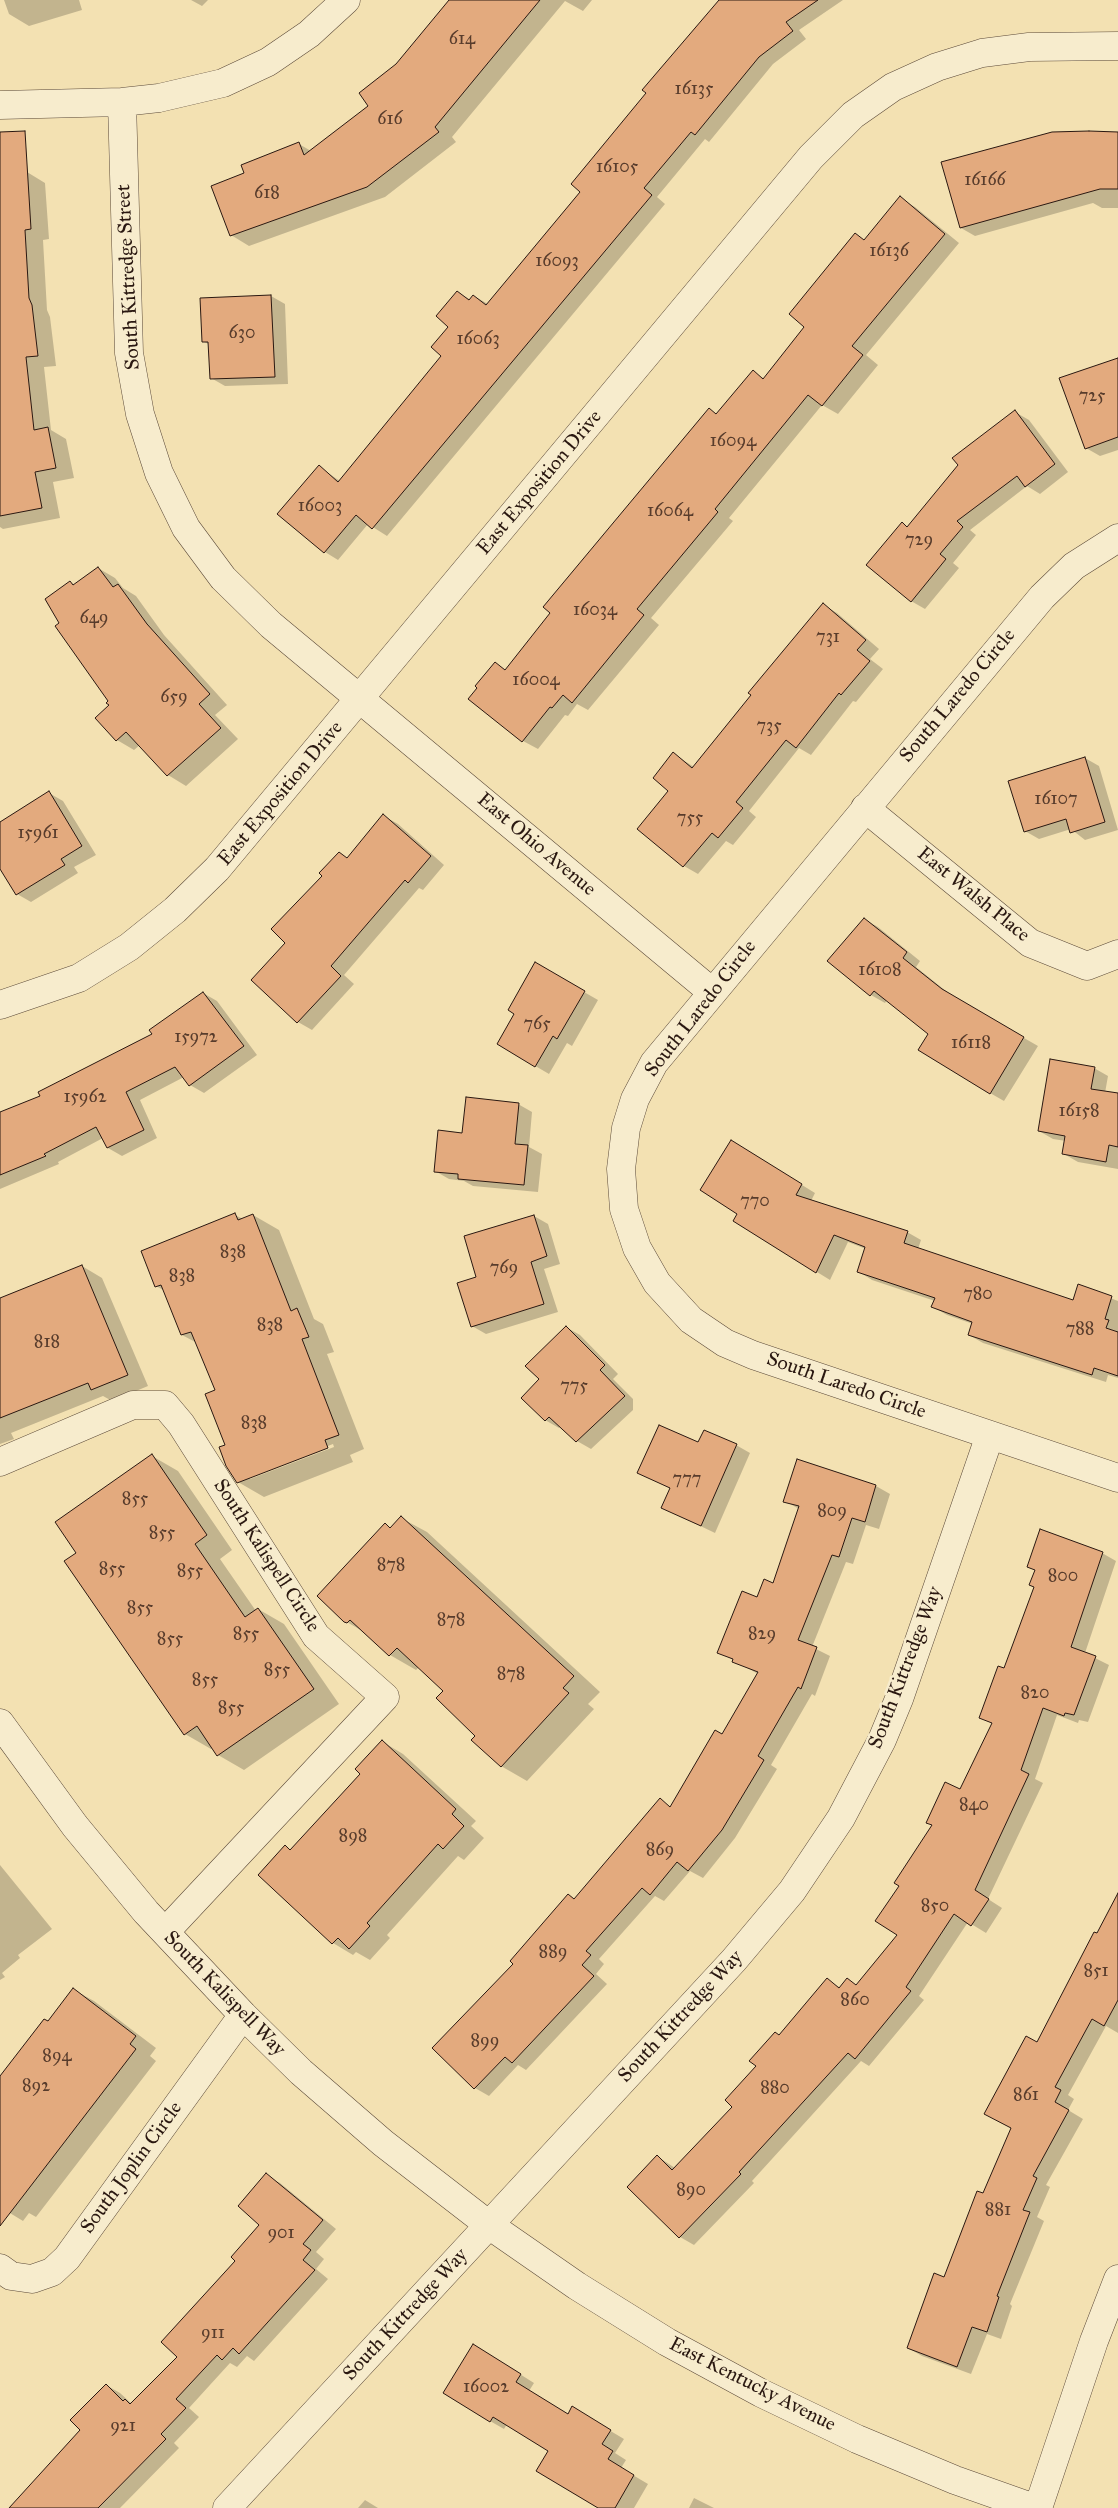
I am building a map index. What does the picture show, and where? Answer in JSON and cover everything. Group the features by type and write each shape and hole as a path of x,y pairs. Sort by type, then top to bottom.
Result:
{"street":[{"path":"0,105 122,102 159,98 223,83 268,62 309,34 346,0"},
{"name":"East Exposition Drive","path":"0,1005 79,978 129,947 175,910 217,869 811,156 853,115 893,87 936,67 982,53 1030,47 1118,46"},
{"name":"South Kittredge Street","path":"122,102 129,353 140,414 159,473 186,528 223,578 271,625 360,699"},
{"name":"South Laredo Circle","path":"1118,538 1074,566 1042,597 654,1064 635,1099 626,1128 621,1169 624,1209 637,1248 657,1283 691,1320 725,1343 753,1355 1118,1478"},
{"name":"East Ohio Avenue","path":"360,699 712,992"},
{"name":"East Walsh Place","path":"865,808 1030,942 1087,966 1118,954"},
{"name":"South Kalispell Circle","path":"0,1462 133,1406 165,1406 181,1424 316,1636 385,1697 165,1932"},
{"name":"South Kittredge Way","path":"227,2508 734,1960 792,1891 840,1818 882,1740 899,1699 990,1435"},
{"name":"South Kalispell Way","path":"0,1723 75,1826 165,1932 242,2015 301,2072 383,2143 489,2225"},
{"name":"South Joplin Circle","path":"0,2268 11,2276 32,2279 52,2272 67,2258 242,2015"},
{"name":"East Kentucky Avenue","path":"489,2225 577,2286 667,2342 761,2393 857,2439 955,2480 1036,2508"},
{"path":"1036,2508 1094,2341 1118,2279"}],"building":[{"path":"449,0 540,0 435,127 439,132 367,187 230,236 211,186 244,173 241,165 299,142 304,155 368,106 359,93 396,64"},
{"path":"719,0 818,0 786,22 793,31 759,57 695,135 691,132 644,188 652,195 372,529 356,515 324,553 277,514 319,465 338,482 441,356 431,347 448,327 436,316 457,291 469,300 473,295 486,305 580,192 571,184 646,93 642,90"},
{"path":"25,131 31,229 25,230 29,298 32,305 38,356 26,357 34,430 48,427 56,468 35,472 42,508 0,516 0,132"},
{"path":"1052,132 1118,132 1118,189 1100,189 960,228 941,162"},
{"path":"900,196 945,234 852,346 863,355 822,406 808,395 715,509 718,512 637,609 644,615 572,703 563,695 552,708 550,707 522,742 468,699 477,688 475,686 495,662 505,670 550,613 543,607 709,408 716,414 753,370 763,379 804,327 789,314 855,233 864,240"},
{"path":"271,295 275,377 210,379 208,342 202,342 200,298"},
{"path":"1118,358 1118,437 1085,449 1059,378"},
{"path":"1015,410 1055,464 1025,487 1017,476 957,521 963,527 940,554 946,559 911,602 866,565 902,522 907,527 958,465 952,458"},
{"path":"98,567 113,587 118,584 147,624 210,694 199,704 221,728 167,776 126,732 116,741 95,718 109,705 106,703 108,701 55,626 59,623 45,599 70,581 73,585"},
{"path":"823,603 866,640 857,650 870,661 841,695 839,693 796,748 786,740 736,802 743,808 718,838 712,833 683,867 637,829 668,791 653,778 673,752 692,768 751,695 748,693"},
{"path":"1085,757 1105,822 1070,833 1066,819 1024,832 1008,781"},
{"path":"49,791 82,846 61,859 65,865 16,895 0,869 0,822"},
{"path":"383,814 431,856 408,883 405,880 331,966 341,976 297,1023 251,980 285,943 271,929 322,876 319,873 339,852 347,858"},
{"path":"864,918 907,952 903,958 942,989 1024,1037 990,1094 918,1050 928,1034 874,991 870,996 827,961"},
{"path":"535,962 585,991 557,1039 553,1036 535,1067 497,1044 514,1014 508,1010"},
{"path":"203,992 244,1046 189,1086 175,1067 126,1092 144,1130 107,1148 96,1127 44,1154 46,1156 0,1175 0,1112 40,1096 38,1092 152,1034 149,1030"},
{"path":"1050,1059 1095,1067 1091,1089 1118,1093 1118,1147 1109,1145 1106,1162 1062,1154 1065,1136 1038,1131"},
{"path":"466,1097 519,1103 515,1144 528,1145 524,1185 458,1179 458,1174 434,1172 438,1130 462,1133"},
{"path":"731,1140 802,1184 796,1195 908,1231 904,1243 1073,1300 1078,1284 1112,1296 1105,1319 1109,1320 1106,1328 1118,1332 1118,1376 1094,1368 1092,1375 968,1335 972,1322 931,1307 935,1298 857,1272 865,1247 834,1235 816,1273 733,1221 737,1214 700,1190"},
{"path":"235,1213 238,1220 253,1214 291,1311 297,1308 309,1337 302,1339 339,1435 325,1440 328,1448 237,1483 226,1466 219,1447 225,1445 205,1394 215,1390 191,1332 181,1335 161,1285 155,1287 141,1251"},
{"path":"534,1215 547,1256 531,1262 544,1304 471,1327 457,1283 476,1277 464,1236"},
{"path":"82,1265 128,1375 91,1390 88,1383 0,1418 0,1298"},
{"path":"566,1326 605,1365 600,1370 625,1396 576,1442 549,1417 545,1421 521,1398 539,1379 525,1366"},
{"path":"659,1425 698,1442 704,1430 737,1444 701,1526 661,1508 670,1488 637,1473"},
{"path":"152,1454 207,1535 195,1544 245,1617 258,1608 314,1689 217,1756 197,1726 184,1735 64,1561 76,1553 55,1522"},
{"path":"797,1459 876,1485 865,1522 852,1518 839,1557 832,1555 798,1640 817,1647 801,1689 798,1687 758,1756 764,1760 722,1830 688,1871 677,1862 650,1895 642,1888 586,1951 591,1955 582,1965 594,1976 512,2063 505,2057 474,2089 432,2048 513,1964 510,1961 568,1894 574,1899 660,1798 670,1807 715,1730 722,1734 758,1672 732,1662 733,1659 717,1653 742,1591 757,1597 764,1579 773,1583 799,1506 783,1502"},
{"path":"401,1516 574,1676 563,1688 569,1693 501,1767 471,1740 475,1736 436,1698 443,1691 397,1648 389,1656 350,1620 347,1623 344,1622 317,1596 385,1523 390,1528"},
{"path":"1040,1529 1103,1552 1071,1647 1096,1656 1074,1715 1065,1713 1064,1716 1043,1708 1021,1770 1029,1774 975,1890 989,1899 971,1926 954,1914 906,1987 911,1991 855,2059 848,2053 739,2172 741,2174 679,2238 627,2187 657,2155 672,2170 732,2107 725,2100 756,2066 749,2061 775,2032 779,2035 827,1978 839,1988 847,1978 856,1985 897,1935 875,1921 899,1886 894,1883 932,1825 926,1823 945,1782 960,1789 992,1723 979,1718 998,1666 1004,1668 1034,1587 1029,1585 1035,1570 1027,1567"},
{"path":"382,1740 456,1809 452,1814 464,1826 443,1849 438,1844 367,1923 370,1926 349,1949 338,1938 332,1944 258,1875 285,1845 290,1850 360,1774 355,1769"},
{"path":"1118,1893 1118,2000 1104,2026 1092,2019 1055,2087 1061,2090 1055,2102 1069,2110 1033,2176 1037,2178 1023,2210 1030,2212 997,2296 999,2297 987,2332 972,2327 957,2367 907,2348 934,2273 944,2277 977,2191 983,2193 1011,2128 984,2114 1026,2036 1037,2042 1094,1932 1097,1933"},
{"path":"73,1988 136,2036 130,2044 136,2049 0,2226 0,2076 44,2019 48,2021"},
{"path":"266,2173 323,2220 303,2244 311,2250 303,2260 315,2270 239,2354 233,2348 222,2360 217,2355 176,2399 186,2408 161,2434 166,2439 98,2508 9,2508 80,2430 70,2420 106,2384 123,2401 125,2399 130,2404 177,2357 161,2342 235,2261 231,2257 259,2225 238,2206"},
{"path":"473,2344 521,2374 516,2382 568,2414 572,2406 611,2430 602,2444 613,2451 608,2459 634,2475 615,2508 598,2508 536,2471 548,2451 493,2417 490,2422 443,2393"}]}
